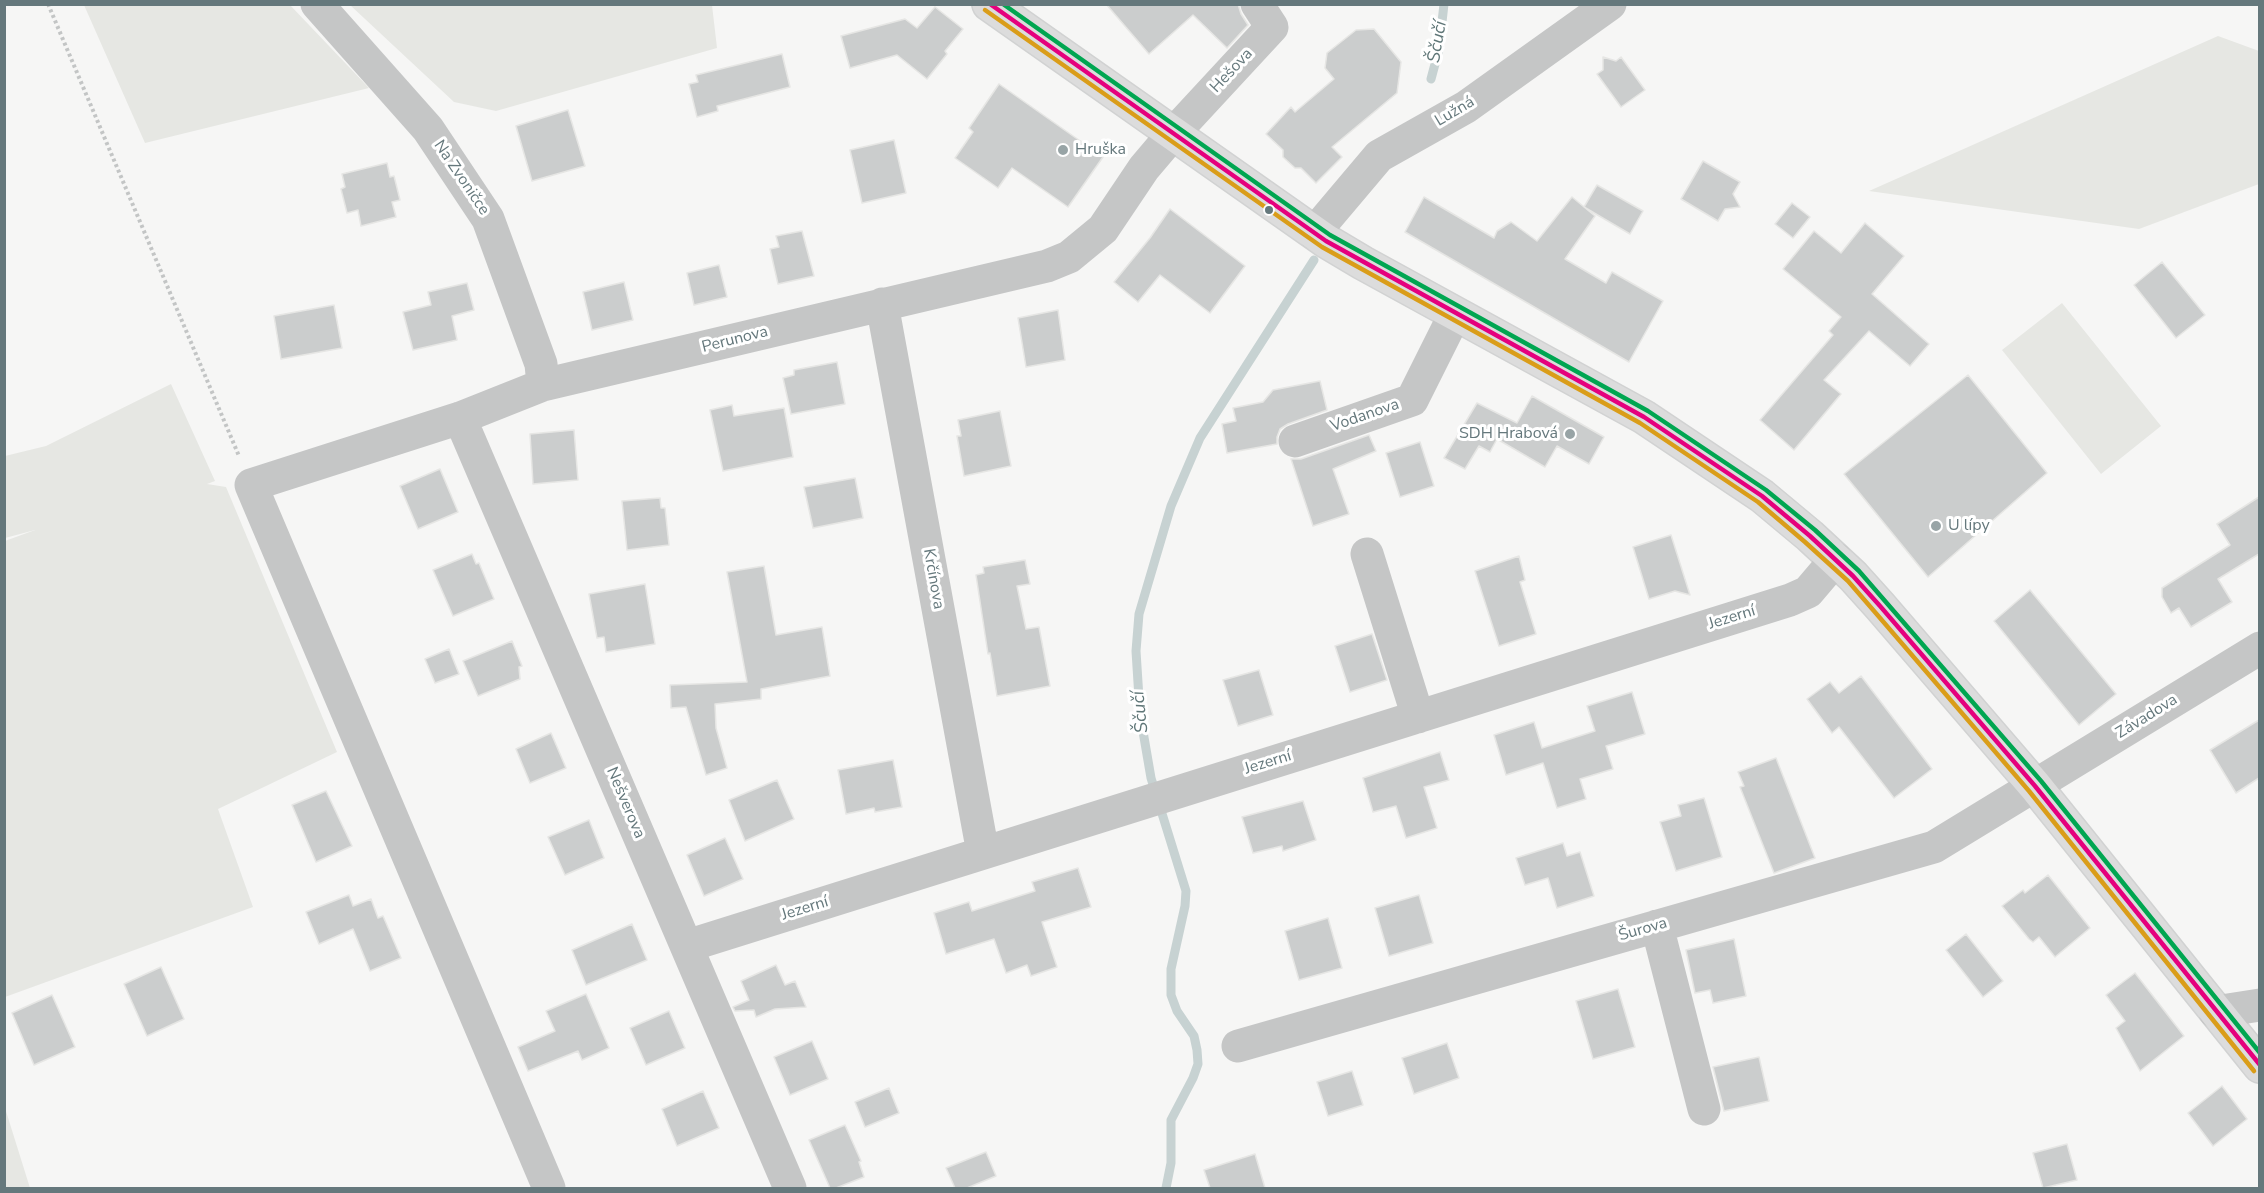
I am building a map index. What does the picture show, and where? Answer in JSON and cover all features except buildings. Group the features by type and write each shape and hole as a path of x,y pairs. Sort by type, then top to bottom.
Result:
{"main road":[{"path":"989,4 1172,135 1314,232 1363,263 1612,399 1670,434 1762,496 1836,559 1910,640 2035,786 2259,1066"}],"street":[{"name":"Na Zvoničce","path":"317,4 428,129 488,219 541,364 543,386"},
{"name":"Hešova","path":"1172,135 1272,27 1257,4"},
{"name":"Lužná","path":"1314,232 1379,156 1466,107 1610,4"},
{"name":"Perunova","path":"251,485 460,418 543,386 1047,266 1069,257 1103,229 1144,168 1172,135"},
{"name":"Krčínova","path":"882,304 983,853"},
{"name":"Vodanova","path":"1295,441 1412,400 1455,314"},
{"name":"Nešverova","path":"460,418 790,1188"},
{"path":"251,485 549,1188"},
{"path":"1367,554 1418,717"},
{"name":"Jezerní","path":"687,946 1790,600 1808,592 1836,559"},
{"name":"Závadova","path":"2035,786 2259,648"},
{"name":"Šurova","path":"1238,1046 1934,847 2035,786"},
{"path":"1657,926 1704,1109"},
{"path":"2215,1012 2259,1005"}],"path":[{"path":"48,4 251,485"}],"shaded area":[{"path":"84,5 290,5 369,88 145,143"},
{"path":"350,5 712,5 717,48 496,111 454,102"},
{"path":"2218,36 2259,51 2259,184 2139,229 1869,191"},
{"path":"2062,303 2161,426 2101,474 2002,350"},
{"path":"171,384 215,481 207,484 226,487 337,752 218,809 253,907 5,997 5,541 35,530 5,538 5,456 46,446"},
{"path":"5,1108 30,1188 5,1188"}],"waterway":[{"name":"Ščučí","path":"1431,79 1439,49 1444,4"},
{"name":"Ščučí","path":"1166,1188 1171,1163 1171,1120 1198,1064 1194,1036 1177,1011 1171,995 1171,969 1185,906 1186,891 1151,778 1140,714 1136,651 1139,614 1171,506 1200,438 1314,260"}],"transit line":[{"path":"990,4 1326,241 1644,417 1762,496 1810,536 1853,576 2035,786 2260,1065"},
{"path":"1003,4 1330,235 1648,411 1766,490 1815,530 1859,571 2041,781 2260,1053"},
{"path":"985,10 1322,247 1640,423 1758,502 1848,581 2029,791 2254,1071"}],"place":[{"name":"Hruška","path":"1063,150"},
{"name":"SDH Hrabová","path":"1570,434"},
{"name":"U lípy","path":"1936,526"}]}
